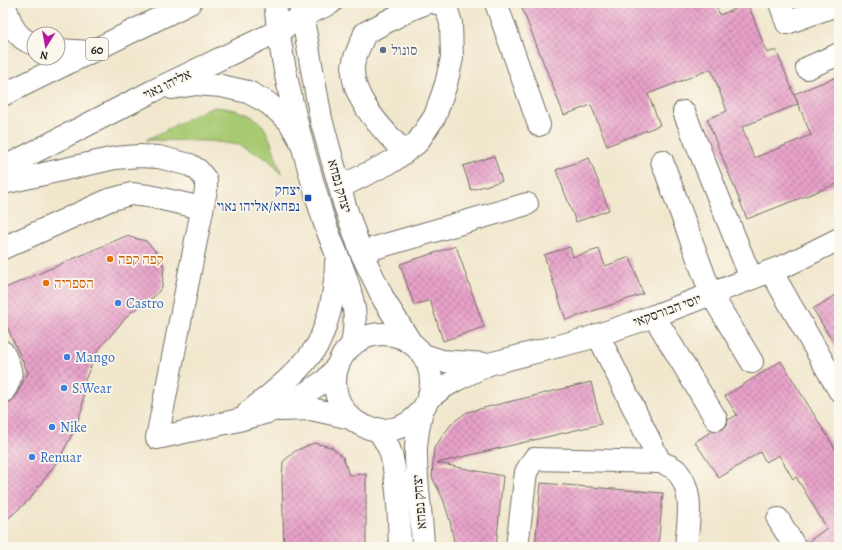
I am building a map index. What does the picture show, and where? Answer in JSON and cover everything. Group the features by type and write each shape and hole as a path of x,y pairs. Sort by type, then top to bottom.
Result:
{"main road":[{"path":"4,3 8,32 26,41"},
{"name":"60","path":"3,95 190,3"},
{"name":"יצחק נפחא","path":"275,3 278,31 301,142 321,214 350,289 355,326 352,345"},
{"name":"אליהו נאוי","path":"3,168 153,91 278,31 301,10 331,3"},
{"path":"404,152 376,123 363,102 354,84 353,62 365,33 411,9 426,3"},
{"path":"340,188 393,161 417,143 435,116 446,84 452,58 451,23 449,16 445,4 436,3"},
{"path":"496,3 539,125"},
{"path":"780,3 787,23 839,4"},
{"name":"יצחק נפחא","path":"301,10 321,119 340,188 361,252 384,300 417,349"},
{"path":"66,50 91,52"},
{"path":"807,68 839,54"},
{"path":"153,91 196,84 221,86 248,92 268,103 288,121 301,142"},
{"path":"684,112 761,274 839,390"},
{"path":"3,183 115,158 139,156 159,157 190,165 198,170 206,180 206,190 157,438 268,412 288,409 311,409 351,418 363,425 377,430 402,426 413,420 425,404 432,383 430,368 417,349 397,335 381,334 365,337 352,345 343,354 338,365 335,379 336,393 342,407 351,418"},
{"path":"662,161 711,294 752,362"},
{"path":"3,248 109,200 131,194 149,196 202,208"},
{"path":"361,252 527,204"},
{"name":"יוסי הבורסקאי","path":"425,404 444,387 458,378 489,364 598,335 654,316 789,264 839,239"},
{"path":"239,420 278,388 302,364 317,346 332,308 336,276 336,255"},
{"path":"654,316 716,419"},
{"path":"598,335 660,462"},
{"name":"יוסי הבורסקאי","path":"417,349 442,361 489,364"},
{"path":"3,352 12,373 10,382 3,392"},
{"path":"268,412 292,402 326,380 338,365"},
{"name":"יצחק נפחא","path":"423,547 416,470 416,447 425,404"},
{"name":"יצחק נפחא","path":"377,430 384,437 392,459 398,511 400,547"},
{"path":"517,547 526,472 534,459 660,462 676,470 686,487 690,505 686,547"},
{"path":"778,519 795,547"}],"green space":[{"path":"216,107 238,111 258,121 267,133 282,175 269,160 240,145 210,141 146,140 205,110"}],"building":[{"path":"520,3 715,3 720,15 748,4 767,53 776,50 798,104 742,127 754,158 811,135 794,94 839,76 839,183 747,219 707,119 727,111 711,69 648,94 660,125 607,146 591,105 564,115"},
{"path":"494,156 502,181 471,190 463,166"},
{"path":"589,158 609,210 576,222 556,170"},
{"path":"126,236 146,241 158,254 164,267 162,287 155,296 130,313 98,350 85,380 82,409 74,431 59,459 29,500 3,523 3,411 8,403 14,399 28,373 3,318 3,289"},
{"path":"456,246 484,327 443,341 430,300 414,305 400,264"},
{"path":"570,247 573,257 599,249 605,266 630,257 643,294 566,320 544,255"},
{"path":"839,293 839,352 813,309"},
{"path":"781,361 839,455 839,547 807,547 806,543 827,528 796,477 793,479 779,455 766,462 760,452 719,478 695,442 712,431 723,429 727,425 728,420 737,415 725,396"},
{"path":"591,382 601,424 437,463 503,476 496,547 455,547 450,521 443,499 432,477 434,448 452,423 467,412"},
{"path":"314,443 331,447 343,457 349,475 366,474 366,547 284,547 282,480 283,462 295,451"},
{"path":"541,483 663,493 658,547 535,547"}],"place":[{"name":"סונול","path":"383,50"},
{"name":"יצחק נפחא/אליהו נאוי","path":"308,198"},
{"name":"קפה קפה","path":"110,259"},
{"name":"הספריה","path":"46,283"},
{"name":"Castro","path":"118,303"},
{"name":"Mango","path":"67,357"},
{"name":"S.Wear","path":"64,388"},
{"name":"Nike","path":"52,427"},
{"name":"Renuar","path":"32,457"}]}
